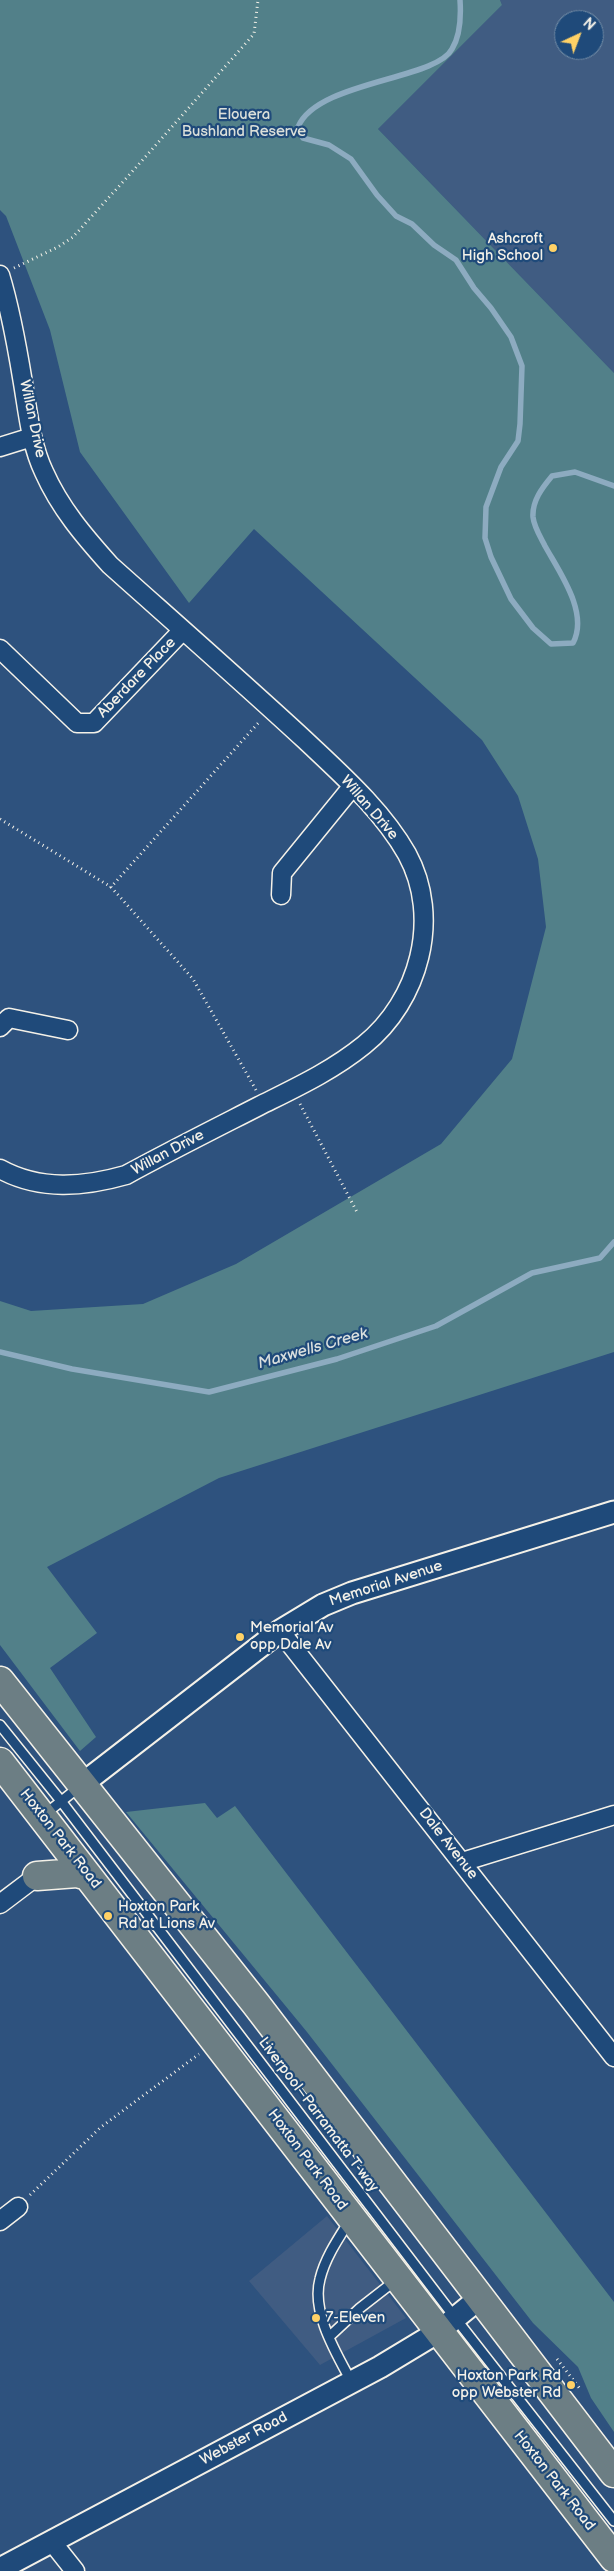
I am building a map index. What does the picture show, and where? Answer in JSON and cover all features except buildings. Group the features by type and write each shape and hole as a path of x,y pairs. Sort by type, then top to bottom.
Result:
{"main road":[{"name":"Hoxton Park Road","path":"0,1681 61,1801 88,1876 398,2279 447,2325 614,2558"},
{"name":"Hoxton Park Road","path":"0,1762 61,1801 256,2004 481,2296 614,2473"},
{"path":"37,1876 77,1873 88,1876"}],"street":[{"name":"Willan Drive","path":"0,1169 33,1182 80,1185 102,1182 126,1175 293,1090 365,1045 385,1025 405,997 417,969 423,938 422,908 417,882 408,856 392,832 352,787 271,709 110,565 80,532 62,505 43,471 32,436 6,317 4,273"},
{"path":"0,447 32,436"},
{"name":"Aberdare Place","path":"0,649 77,723 94,723 183,630"},
{"path":"282,895 282,873 352,787"},
{"path":"0,1027 9,1018 68,1030"},
{"name":"Memorial Avenue","path":"61,1801 280,1631 323,1605 352,1593 614,1512"},
{"name":"Dale Avenue","path":"280,1631 614,2057"},
{"path":"462,1862 614,1815"},
{"path":"0,1904 37,1876"},
{"path":"0,2221 18,2207"},
{"name":"Webster Road","path":"0,2569 380,2367 447,2325 481,2296"},
{"path":"52,2542 75,2571"}],"lane":[{"name":"Liverpool–Parramatta T-way","path":"0,1725 61,1801 447,2325 614,2521"},
{"path":"351,2218 327,2259 320,2280 318,2297 322,2317 351,2381"},
{"path":"330,2336 360,2308 398,2279"}],"path":[{"path":"4,273 58,247 73,237 254,34 258,0"},
{"path":"111,887 271,709"},
{"path":"0,819 111,887 193,979 263,1104"},
{"path":"293,1090 358,1214"},
{"path":"18,2207 101,2127 204,2050"}],"shaded area":[{"name":"Ashcroft High School","path":"500,0 614,0 614,373 378,129 502,5"},
{"path":"327,2216 406,2318 320,2365 249,2281"}],"green space":[{"name":"Elouera Bushland Reserve","path":"0,0 500,0 502,5 378,129 614,373 614,1352 219,1478 47,1567 97,1633 50,1668 96,1737 80,1751 0,1645 0,1301 31,1311 143,1304 236,1264 441,1144 512,1059 546,927 538,859 518,796 482,740 254,529 189,603 80,452 50,330 6,216 0,210"},
{"path":"205,1803 217,1818 235,1806 614,2302 614,2432 591,2398 578,2367 533,2323 307,2032 126,1812"}],"waterway":[{"path":"460,0 457,38 452,49 442,59 424,68 351,90 328,100 309,112 298,127 303,138 329,145 351,159 377,195 396,216 412,224 434,245 456,260 474,288 491,308 511,337 522,366 518,441 501,467 486,507 485,538 491,557 511,599 533,628 551,644 573,643 577,631 577,619 571,593 535,525 533,511 536,500 552,476 575,472 614,486"},
{"name":"Maxwells Creek","path":"0,1352 72,1369 209,1392 337,1359 436,1326 532,1273 600,1258 614,1242"}],"place":[{"name":"Ashcroft High School","path":"553,248"},
{"name":"Memorial Av opp Dale Av","path":"240,1637"},
{"name":"Hoxton Park Rd at Lions Av","path":"108,1916"},
{"name":"7-Eleven","path":"316,2318"},
{"name":"Hoxton Park Rd opp Webster Rd","path":"571,2385"}]}
